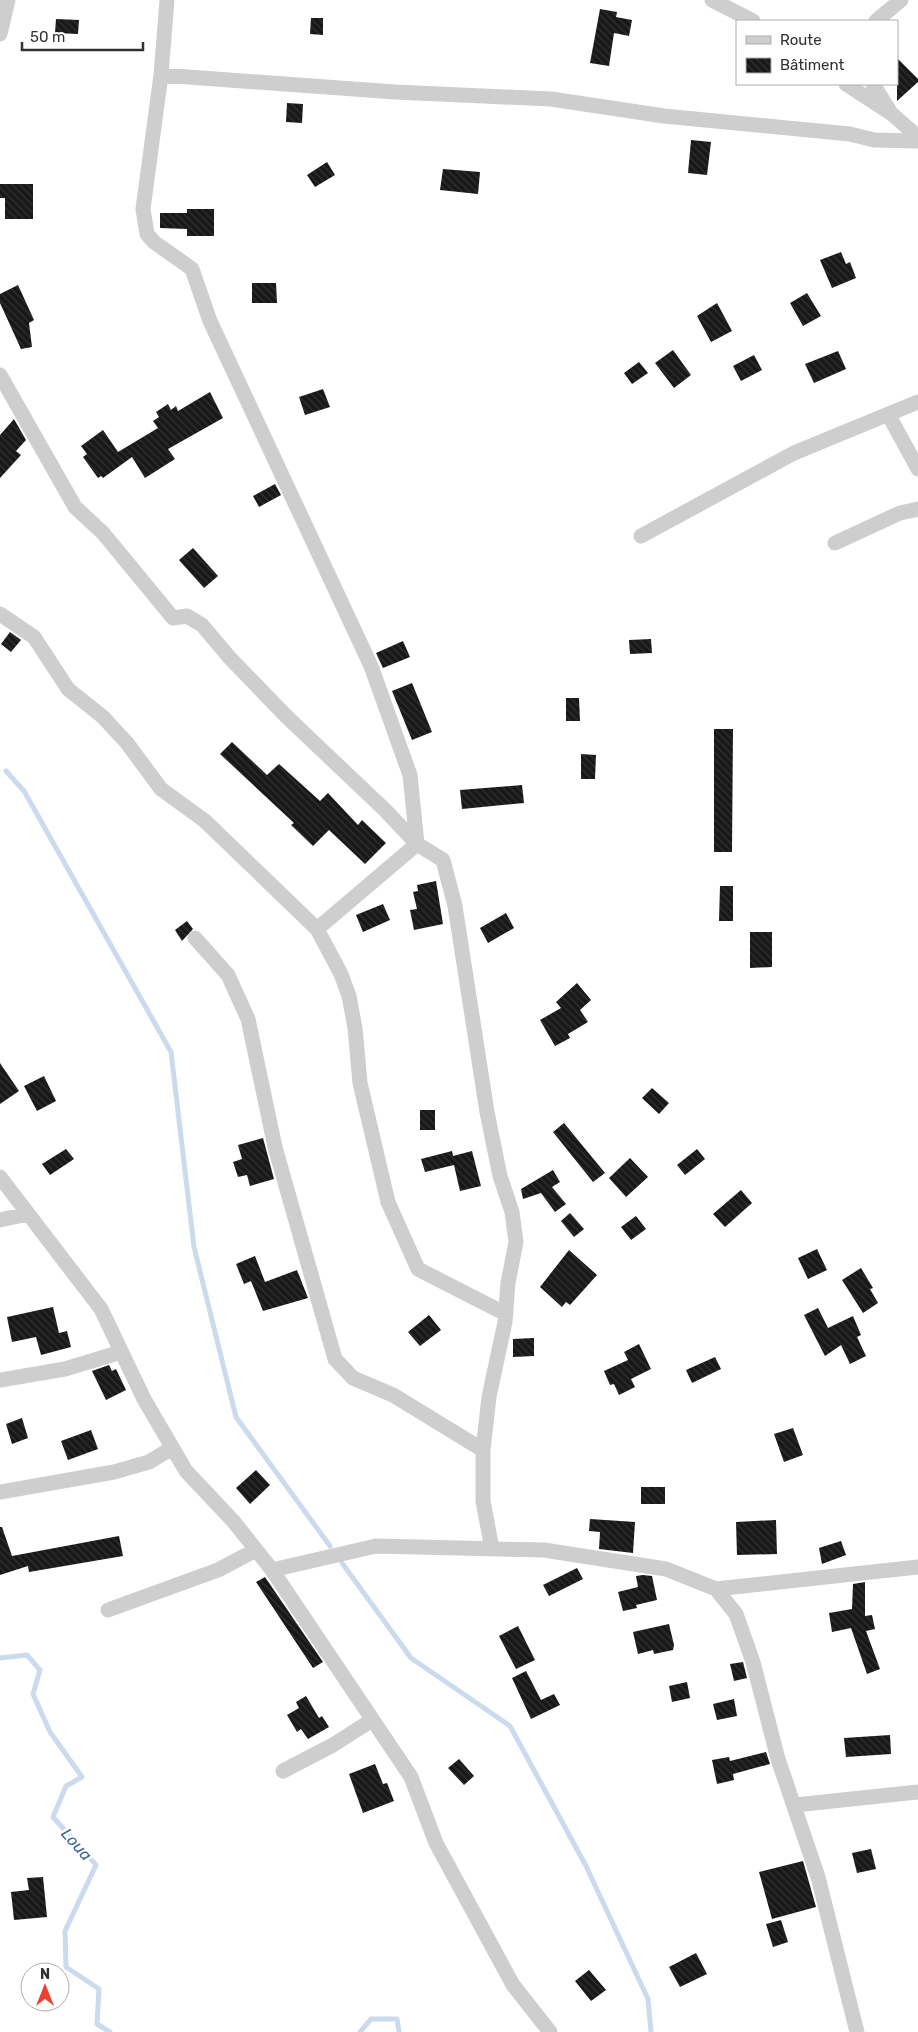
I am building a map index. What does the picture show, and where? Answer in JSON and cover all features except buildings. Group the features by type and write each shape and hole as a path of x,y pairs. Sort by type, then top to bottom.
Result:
{"street":[{"path":"0,34 8,0"},
{"path":"167,0 161,74 143,209 144,225 154,242 192,269 214,329 371,666 410,775 417,844"},
{"path":"712,0 750,20"},
{"path":"877,20 901,0"},
{"path":"161,74 395,92 551,98 664,116 850,134 874,140 918,139"},
{"path":"848,85 892,114 918,139"},
{"path":"874,85 892,114"},
{"path":"0,375 75,507 102,533 173,618 188,616 202,625 229,657 287,717 360,786 417,844 443,860 455,906 487,1112 500,1176 512,1212 516,1242 508,1282 506,1314 489,1396 483,1450 483,1501 492,1549"},
{"path":"642,536 697,504 794,453 918,402"},
{"path":"888,414 918,469"},
{"path":"835,543 900,513 918,509"},
{"path":"0,614 34,637 68,689 102,717 128,743 161,789 205,821 317,929 341,974 349,996 355,1028 360,1083 386,1194 418,1270 506,1314"},
{"path":"317,929 417,844"},
{"path":"195,938 228,975 248,1019 275,1148 335,1359 353,1378 393,1395 483,1450"},
{"path":"0,1177 101,1309 144,1399 186,1471 272,1570 411,1777 436,1843 513,1986 550,2032"},
{"path":"0,1220 28,1214"},
{"path":"0,1380 65,1369 121,1352"},
{"path":"0,1492 114,1472 149,1462 172,1448"},
{"path":"272,1570 376,1546 544,1550 666,1569 716,1589 918,1567"},
{"path":"108,1610 218,1570 256,1550"},
{"path":"716,1589 736,1614 753,1662 778,1759 818,1876 857,2032"},
{"path":"283,1771 333,1745 372,1720"},
{"path":"795,1805 918,1792"}],"waterway":[{"path":"6,771 24,791 171,1052 194,1247 236,1417 330,1546"},
{"path":"342,1563 411,1658 510,1726 586,1866 648,1999 651,2032"},
{"name":"Loua","path":"0,1658 27,1655 40,1670 33,1694 50,1732 82,1777 66,1786 53,1817 96,1865 65,1931 66,1967 99,1989 97,2024 110,2032"},
{"name":"Loua","path":"360,2032 371,2019 397,2019 399,2032"}]}
